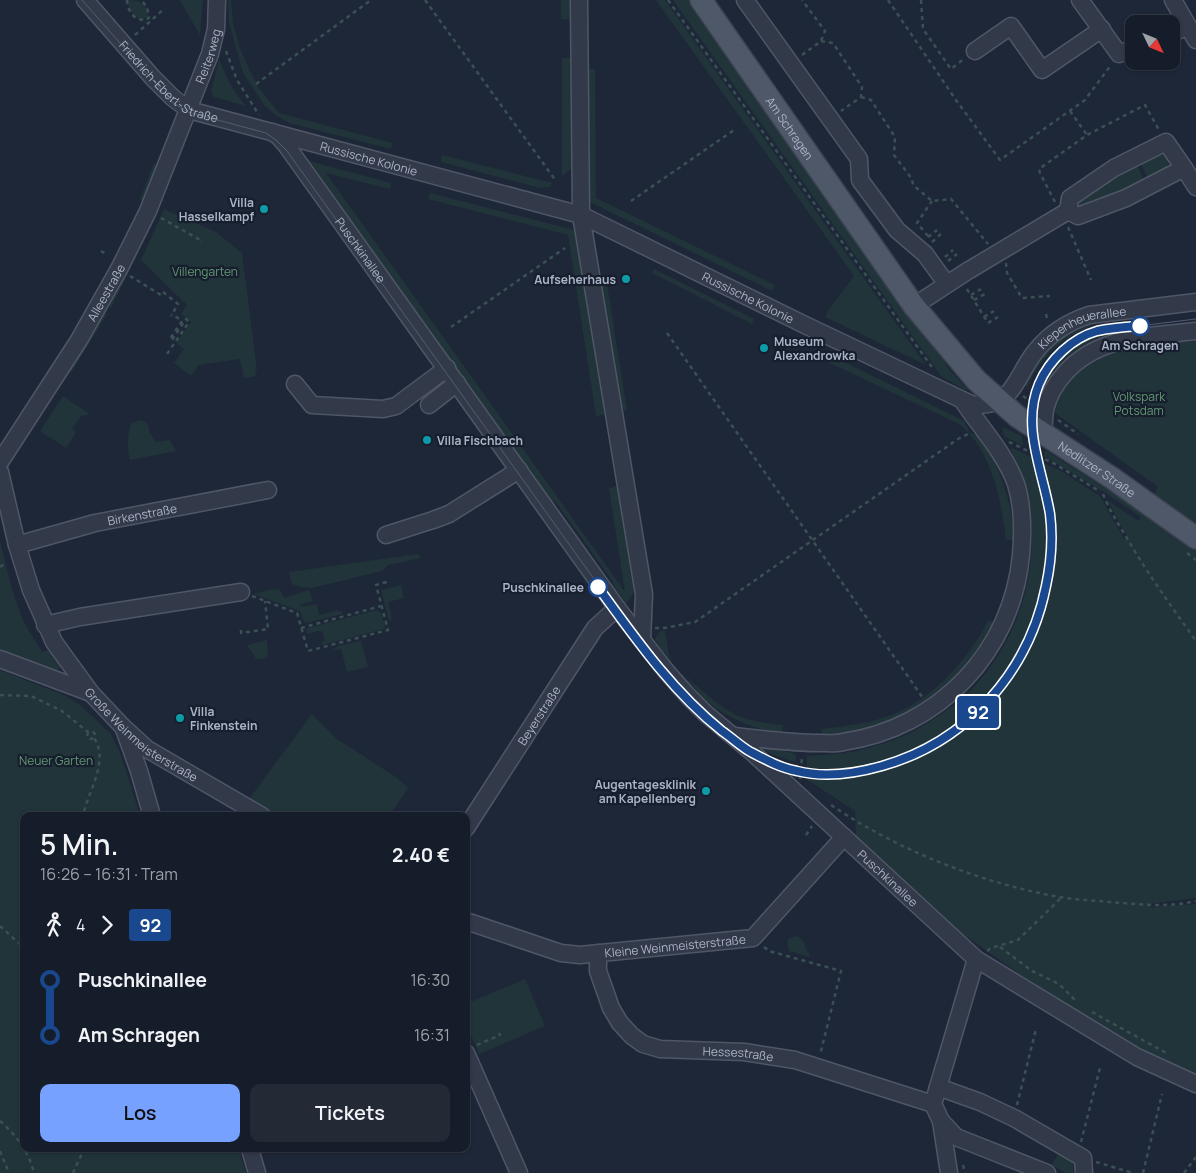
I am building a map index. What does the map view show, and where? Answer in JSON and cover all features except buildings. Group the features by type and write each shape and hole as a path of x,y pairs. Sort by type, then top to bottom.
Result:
{"main road":[{"name":"Am Schragen","path":"702,0 914,306 968,371 999,401"},
{"name":"Nedlitzer Straße","path":"999,401 1018,417 1112,478 1190,545"}],"street":[{"name":"Friedrich-Ebert-Straße","path":"85,0 153,78 173,98 189,110 272,132"},
{"name":"Reiterweg","path":"189,110 210,54 216,29 217,0"},
{"path":"579,0 581,215 644,594 642,634"},
{"path":"745,0 859,159 860,180 897,230 924,254 946,284"},
{"path":"1080,0 1102,29 1125,49"},
{"path":"1173,0 1192,33"},
{"path":"975,51 1010,26 1042,70 1102,29"},
{"name":"Alleestraße","path":"1,453 74,349 119,269 148,211 189,110"},
{"name":"Russische Kolonie","path":"272,132 581,215 963,401 979,405 999,401"},
{"name":"Puschkinallee","path":"272,132 286,145 617,608 642,634 688,696 976,959 1137,1057 1196,1084"},
{"path":"1068,211 1070,198 1114,168 1166,142 1196,187"},
{"path":"1068,211 1078,216 1126,198 1184,168"},
{"path":"914,306 970,269 1068,211"},
{"name":"Kiepenheuerallee","path":"999,401 1013,389 1029,360 1042,344 1060,329 1076,320 1089,315 1196,302"},
{"name":"Kiepenheuerallee","path":"1043,433 1045,411 1056,386 1071,366 1085,355 1101,346 1119,340 1196,331"},
{"path":"295,384 312,405 383,409 396,406 447,368"},
{"path":"429,405 458,384"},
{"path":"734,736 802,743 842,743 885,732 930,710 956,690 985,655 1001,629 1012,602 1020,567 1023,536 1021,510 1016,484 1006,464 963,401"},
{"path":"386,535 449,514 519,470"},
{"name":"Große Weinmeisterstraße","path":"0,472 17,545 31,590 54,642 92,693 123,727 147,749 255,812"},
{"name":"Birkenstraße","path":"17,545 95,523 268,490"},
{"path":"46,626 80,617 241,592"},
{"name":"Beyerstraße","path":"470,822 595,628 617,608"},
{"path":"0,659 92,693"},
{"path":"123,727 139,771 151,812"},
{"name":"Kleine Weinmeisterstraße","path":"470,922 561,953 580,955 753,938 844,837"},
{"name":"Hessestraße","path":"598,953 598,971 611,1008 620,1024 632,1036 644,1044 660,1049 768,1055 795,1060 933,1104"},
{"path":"949,1173 941,1122 933,1104 976,959"},
{"path":"471,1050 519,1173"},
{"path":"938,1087 980,1102 1014,1118 1082,1162"},
{"path":"941,1122 956,1137 1047,1173"},
{"path":"251,1152 257,1173"}],"path":[{"path":"127,0 128,10 132,16 142,21 149,20"},
{"path":"141,0 148,10 149,20"},
{"path":"256,84 370,0"},
{"path":"425,0 556,181"},
{"path":"668,0 936,372"},
{"path":"790,63 822,41 825,31 802,0"},
{"path":"888,0 956,100 1000,160 1085,100 1125,53"},
{"path":"921,0 923,29 951,69 975,51"},
{"path":"136,34 149,20 165,8"},
{"path":"216,29 237,80 254,108 272,132"},
{"path":"822,41 833,44 862,87 861,97"},
{"path":"830,118 861,97"},
{"path":"861,97 871,100 895,137 894,155 912,179 913,185 932,201 951,199 1000,252 1007,273 1022,298 1050,296"},
{"path":"1070,111 1086,135"},
{"path":"631,201 734,130"},
{"path":"160,218 201,242"},
{"path":"928,237 937,230"},
{"path":"932,242 941,234"},
{"path":"451,327 564,248"},
{"path":"944,257 953,250"},
{"path":"102,251 108,255"},
{"path":"948,262 957,254"},
{"path":"132,277 161,295 163,292 178,304 172,315 182,321 170,339 172,340 186,320 189,322 167,354"},
{"path":"971,295 981,289"},
{"path":"974,300 985,294"},
{"path":"984,317 994,311"},
{"path":"667,333 813,539 930,710"},
{"path":"642,634 695,622 958,439 980,426"},
{"path":"1041,457 1111,499"},
{"path":"1103,494 1123,532 1153,580 1196,640"},
{"path":"1190,545 1196,560"},
{"path":"0,567 6,563"},
{"path":"241,592 297,613 308,651 388,630 376,585 390,581"},
{"path":"240,630 241,633 268,629 265,601"},
{"path":"301,628 381,606"},
{"path":"0,695 31,696 62,711 88,732 92,731 95,734 94,738 98,745 100,756 95,783 84,812"},
{"path":"799,782 802,743"},
{"path":"826,801 896,843 939,863 983,878 1061,898 1149,906 1196,901"},
{"path":"806,835 812,827"},
{"path":"976,959 991,948 1000,947 1018,940 1061,898"},
{"path":"0,926 20,944"},
{"path":"753,938 769,951 841,971 818,1067"},
{"path":"1000,947 1032,971 1059,984 1077,1003"},
{"path":"1092,1012 1175,1058"},
{"path":"1014,1118 1036,1029"},
{"path":"471,1050 500,1035 499,1033"},
{"path":"1100,1068 1082,1162 1133,1173"},
{"path":"1143,1173 1162,1094"},
{"path":"0,1121 15,1134 20,1143"},
{"path":"0,1151 9,1173"},
{"path":"25,1152 34,1173"},
{"path":"74,1173 83,1152"},
{"path":"1184,1173 1196,1158"}],"green space":[{"path":"128,0 136,1 145,6 148,17 142,20 136,17 130,10"},
{"path":"180,0 203,0 200,35"},
{"path":"228,0 231,0 233,23 239,46 249,69 259,88 279,113 393,143 391,149 289,123 264,105 243,73 229,22"},
{"path":"561,0 572,0 572,19 561,19"},
{"path":"656,0 665,0 926,365 825,317 854,276"},
{"path":"673,0 691,0 949,369 967,389 965,390 941,376"},
{"path":"572,57 572,168 562,176 562,58"},
{"path":"219,59 230,84 246,106 214,97 211,91"},
{"path":"584,69 595,69 596,198 775,285 772,291 586,200"},
{"path":"1157,154 1164,156 1168,162 1167,170 1149,181 1140,162"},
{"path":"442,155 552,183 550,187 540,188 441,162"},
{"path":"309,161 391,183 390,189 326,173 625,592 609,488 619,486 635,586 634,592 626,603 555,501 552,503"},
{"path":"154,163 158,167 144,201 140,199"},
{"path":"1136,163 1145,183 1079,212 1074,201"},
{"path":"430,193 575,230 578,235 607,414 596,416 568,235 428,199"},
{"name":"Villengarten","path":"164,209 216,232 242,253 257,370 255,371 256,376 244,378 240,359 199,365 191,376 174,363 184,349 176,343 191,322 181,314 187,305 141,260"},
{"path":"156,217 111,308 107,305"},
{"path":"654,269 754,319 752,324 652,273"},
{"path":"606,277 627,410 618,412 597,284"},
{"path":"103,312 107,314 71,373 70,371"},
{"path":"1095,319 1104,321 1079,331 1058,345 1041,363 1028,387 1024,385 1037,363 1053,343 1066,333"},
{"path":"1121,331 1121,336 1044,398 1038,394 1051,368 1070,350 1093,337"},
{"name":"Volkspark Potsdam","path":"1196,341 1196,898 1148,904 1151,907 1196,904 1196,1084 1137,1057 963,934 856,837 855,811 806,779 807,756 857,751 876,746 905,736 935,719 972,689 1000,652 1011,631 1027,587 1032,540 1026,498 1010,447 1061,471 1100,496 1124,539 1127,536 1107,500 1138,521 1141,517 1044,456 1045,450 1100,485 1145,510 1158,487 1055,413 1058,403 1062,393 1081,368 1108,352 1144,345"},
{"path":"818,349 964,421 970,433 982,436 995,462 1008,499 1014,541 1006,539 998,492 980,447 959,424 815,356"},
{"path":"63,396 90,414 82,415 72,429 76,432 66,448 40,431"},
{"path":"142,420 148,424 150,433 156,442 170,440 176,451 130,460 128,442 131,423"},
{"path":"1002,427 1022,436 1023,446 1004,436"},
{"path":"0,542 20,613 43,652 52,647 62,666 56,672 0,652"},
{"path":"417,554 421,558 388,565 382,571 312,588 292,584 289,572"},
{"path":"401,585 404,598 388,602 392,619 389,621 381,590"},
{"path":"273,589 280,590 284,598 309,590 313,601 300,605 301,607 317,604 319,615 339,610 339,612 342,611 342,614 307,623 304,622 300,611 253,594"},
{"path":"377,610 381,613 385,626 384,629 322,645 321,643 325,640 322,632 318,631 307,634 306,630 308,628"},
{"path":"988,621 996,622 981,649 962,673 918,710 871,731 821,738 822,729 877,720 909,707 923,698 960,663"},
{"path":"661,631 665,631 669,655 673,662 659,647 655,639"},
{"path":"267,640 268,656 256,659 247,645"},
{"path":"361,641 368,667 347,672 341,649 331,651 341,645"},
{"name":"Neuer Garten","path":"0,670 66,696 79,704 111,734 121,755 139,812 20,812 20,1152 240,1152 246,1173 0,1173"},
{"path":"685,675 706,695 730,712 747,719 783,725 782,734 749,725 717,709 699,694"},
{"path":"312,714 337,739 396,777 408,788 392,812 270,812 249,799"},
{"path":"759,746 793,753 796,755 796,762 771,754"},
{"path":"798,936 805,943 805,947 810,955 809,957 789,951 787,941"},
{"path":"525,979 545,1026 479,1054 470,1033 470,1002"},
{"path":"1059,1152 1073,1160 1073,1173 1066,1173 1052,1165"}],"tram line":[{"path":"82,0 172,102 188,112 266,133 287,151 645,650 688,699 720,729 755,754 785,768 806,773 828,775 861,771 895,762 927,748 956,730 982,707 1004,681 1022,652 1036,620 1046,586 1050,560 1050,522 1031,422 1033,401 1042,377 1065,349 1098,331 1196,319"},
{"name":"92","path":"598,587 674,686 709,720 747,750 775,764 796,771 832,775 872,769 919,753 958,729 988,702 1017,664 1037,622 1050,566 1051,544 1050,518 1031,429 1031,414 1038,385 1050,366 1071,344 1098,331 1140,326"}],"place":[{"name":"Villa Hasselkampf","path":"264,209"},
{"name":"Aufseherhaus","path":"626,279"},
{"name":"Am Schragen","path":"1140,326"},
{"name":"Museum Alexandrowka","path":"764,348"},
{"name":"Villa Fischbach","path":"427,440"},
{"name":"Puschkinallee","path":"598,587"},
{"name":"Villa Finkenstein","path":"180,718"},
{"name":"Augentagesklinik am Kapellenberg","path":"706,791"}]}
